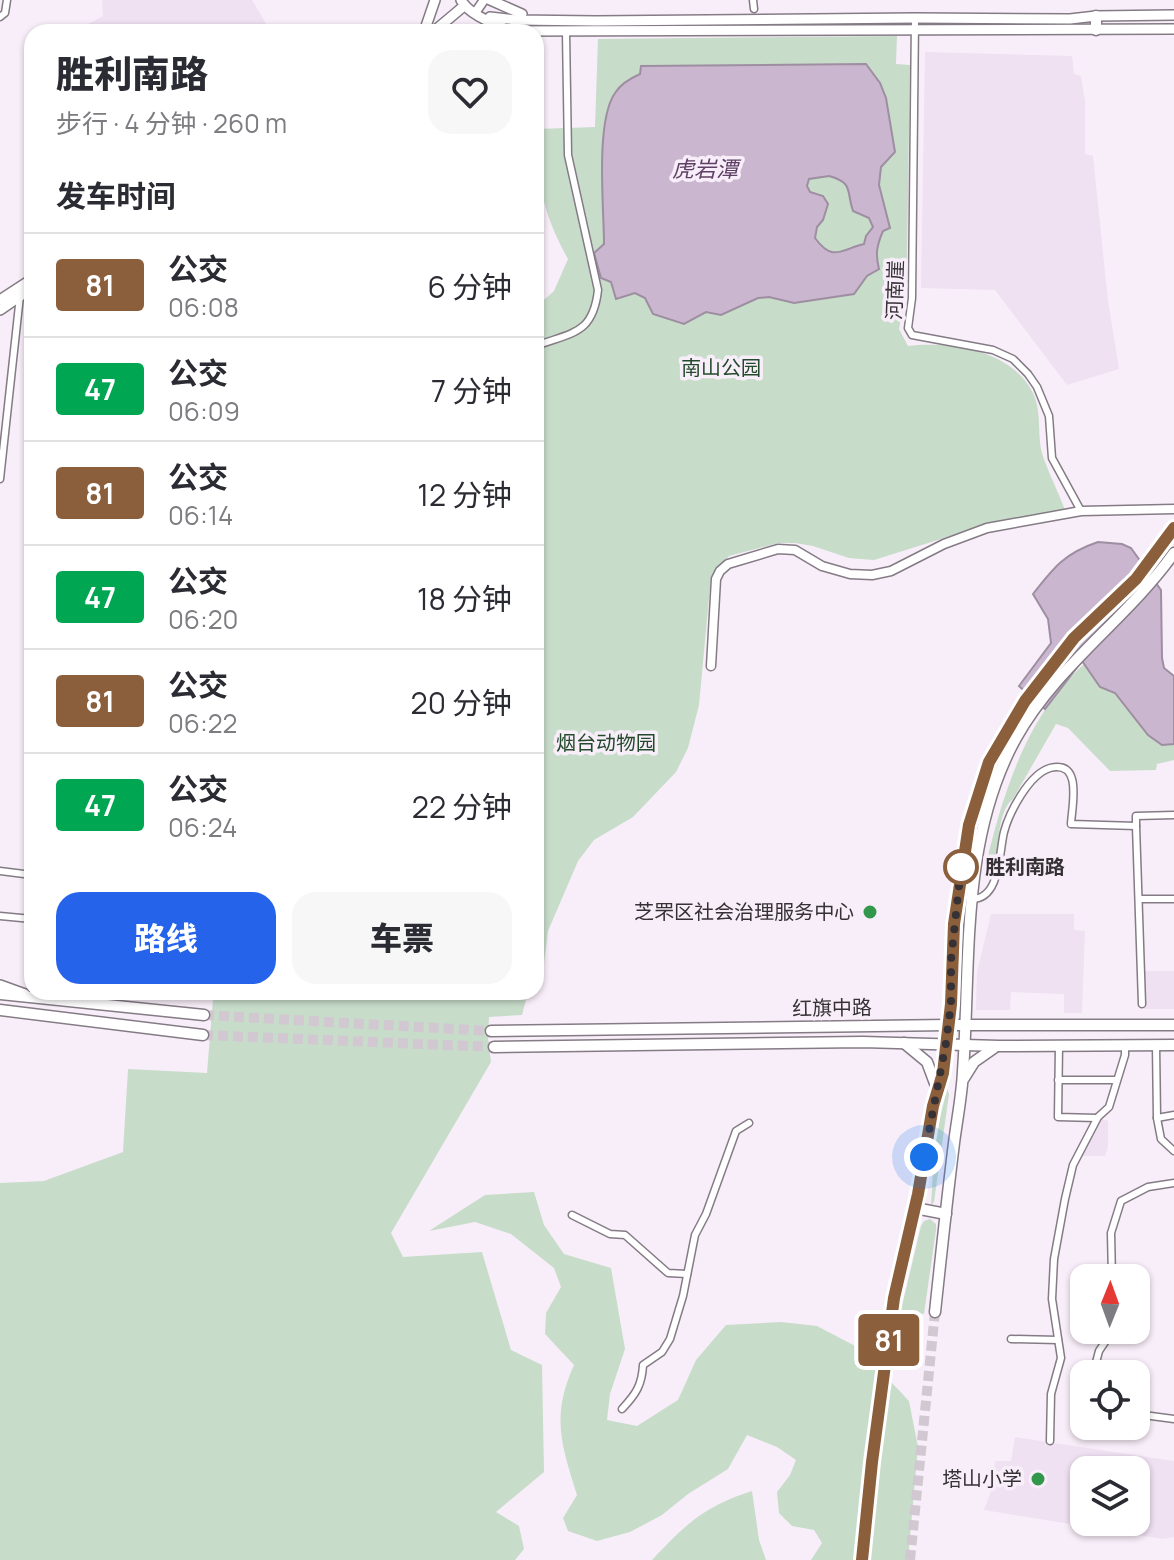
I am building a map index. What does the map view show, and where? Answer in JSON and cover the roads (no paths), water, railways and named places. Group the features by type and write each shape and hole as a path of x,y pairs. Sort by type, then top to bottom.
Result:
{"main road":[{"path":"427,24 435,0"},
{"path":"487,0 534,20"},
{"path":"507,0 522,14"},
{"path":"442,24 465,2 475,13 498,24"},
{"path":"475,13 501,19 534,20 1070,19 1174,15"},
{"path":"465,24 475,13"},
{"path":"1096,16 1096,30"},
{"path":"544,32 1174,29"},
{"path":"0,310 24,287"},
{"path":"0,300 24,291"},
{"path":"894,1298 943,1073 951,1004 954,924 969,825 989,762 1035,685 1074,638 1136,579 1174,528"},
{"path":"935,1312 965,1045 971,899 976,857 994,789 1017,737 1043,698 1089,644 1154,581 1174,553"},
{"path":"0,985 24,994"},
{"path":"0,994 24,996"},
{"path":"61,1000 204,1015"},
{"path":"0,1010 203,1035"},
{"name":"红旗中路","path":"491,1031 1174,1025"},
{"path":"902,1042 927,1062 935,1077 936,1094"},
{"name":"红旗中路","path":"494,1047 902,1042 999,1046 1174,1045"},
{"path":"961,1087 974,1062 985,1052 999,1046"},
{"path":"915,1208 946,1214"}],"street":[{"path":"0,17 5,13 7,0"},
{"path":"475,13 487,0"},
{"path":"753,0 754,9"},
{"name":"河南崖","path":"915,18 912,298 908,328 912,335 993,350 1013,359 1028,374 1049,416 1048,439 1052,458 1081,511"},
{"path":"544,343 586,325 595,313 598,290 568,155 566,32"},
{"path":"0,479 18,293"},
{"path":"711,666 716,579 720,571 740,559 787,549 795,550 822,566 850,574 872,575 891,571 944,544 987,528 1081,511 1174,509"},
{"path":"971,899 981,897 988,890 1001,862 1007,823 1030,780 1051,767 1064,768 1074,780 1071,824 1136,826"},
{"path":"1142,1004 1136,816 1174,815"},
{"path":"0,871 24,874"},
{"path":"1139,899 1174,899"},
{"path":"0,916 24,918"},
{"path":"1059,1045 1058,1117 1097,1118"},
{"path":"1050,1441 1051,1394 1061,1358 1052,1299 1054,1259 1073,1165 1097,1118 1109,1107 1125,1055 1125,1045"},
{"path":"1156,1045 1157,1118 1161,1139 1174,1151"},
{"path":"1058,1080 1116,1080"},
{"path":"1157,1118 1174,1115"},
{"path":"622,1409 642,1383 643,1365 662,1352 670,1339 695,1235 736,1131 749,1123"},
{"path":"1112,1264 1111,1233 1121,1201 1148,1187 1174,1183"},
{"path":"572,1215 610,1234 625,1235 668,1273 687,1274"},
{"path":"1011,1339 1058,1340"},
{"path":"1150,1416 1174,1419"}],"water":[{"name":"虎岩潭","path":"866,64 880,83 886,98 895,152 881,167 879,185 890,228 883,231 878,245 879,269 867,276 854,294 794,303 769,297 758,298 721,315 706,312 684,324 653,314 645,298 635,293 616,299 611,282 601,278 594,253 604,244 602,166 605,124 615,93 640,74 641,66","holes":["829,176 846,185 853,211 869,218 873,227 864,244 838,252 827,250 815,238 828,204 823,196 810,192 807,186 809,179"]},
{"path":"1098,542 1131,548 1161,590 1162,658 1164,668 1174,676 1174,744 1162,745 1148,735 1115,693 1100,687 1082,661 1045,709 1019,686 1051,643 1048,619 1033,594 1061,562"}],"tunnel":[{"path":"204,1015 491,1031"},
{"path":"203,1035 494,1047"},
{"path":"862,1560 894,1298"},
{"path":"910,1560 935,1312"}],"place":[{"name":"胜利南路","path":"961,867"},
{"name":"芝罘区社会治理服务中心","path":"870,912"},
{"name":"塔山小学","path":"1038,1479"}],"park label":[{"name":"南山公园","path":"721,368"},
{"name":"烟台动物园","path":"606,743"}]}
